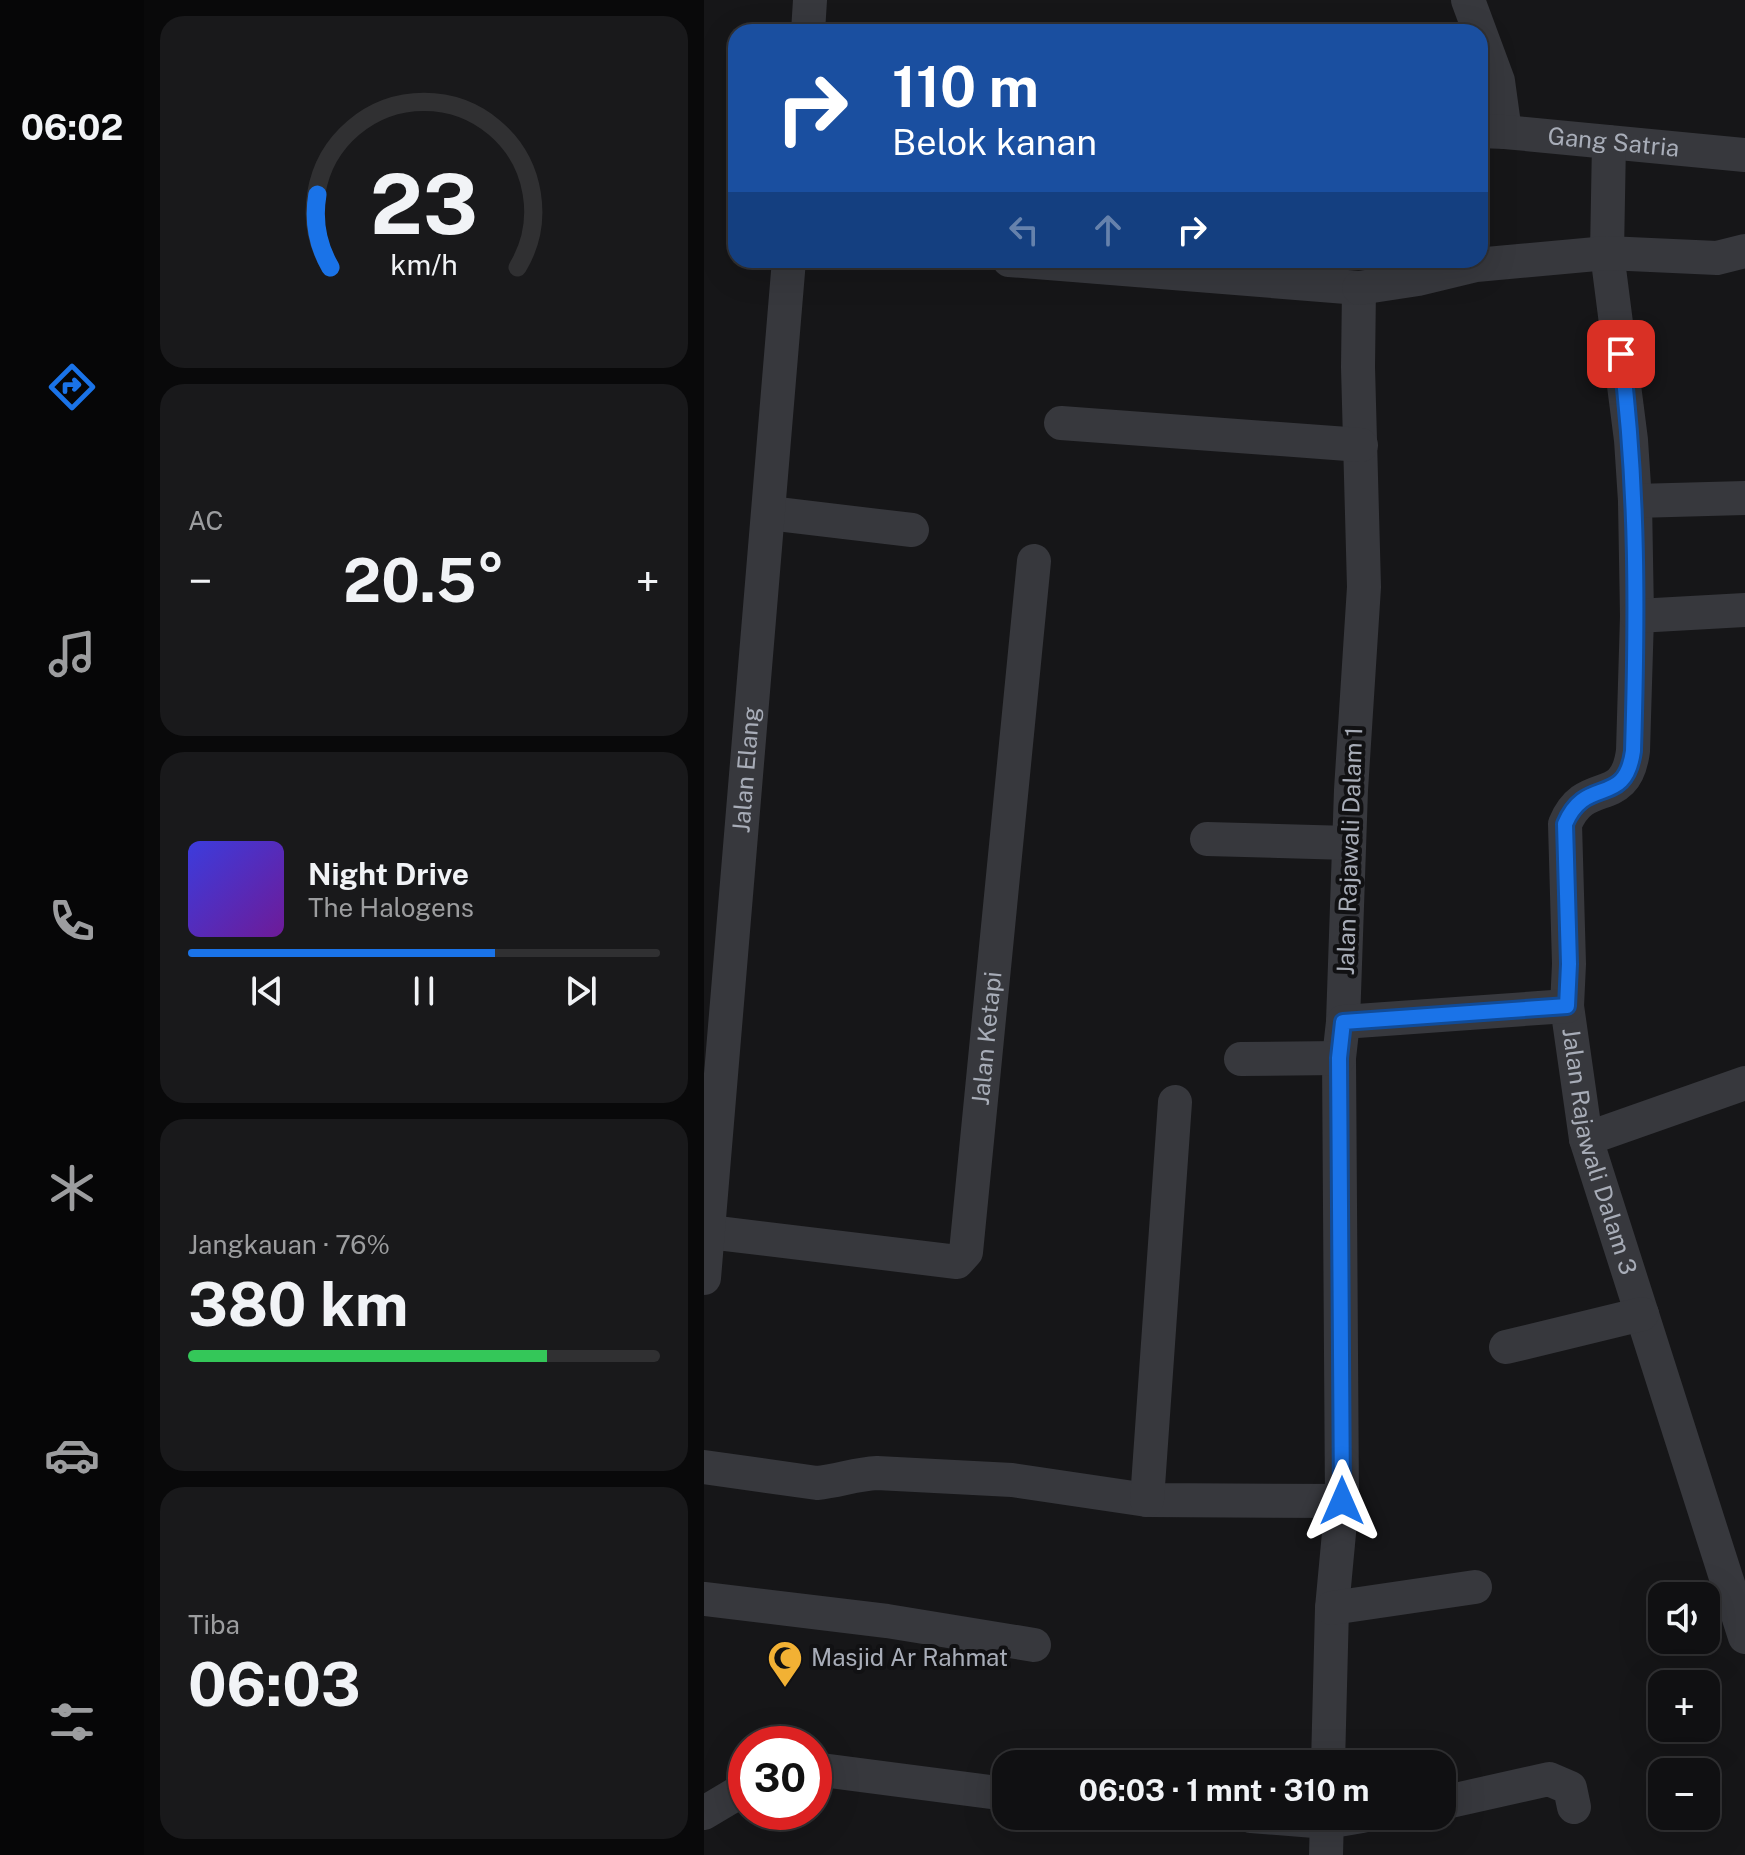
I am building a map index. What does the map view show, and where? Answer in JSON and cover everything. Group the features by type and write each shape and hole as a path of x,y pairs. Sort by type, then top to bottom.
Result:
{"street":[{"path":"808,24 810,0"},
{"path":"1468,0 1477,24"},
{"path":"1488,54 1498,81 1493,132"},
{"name":"Gang Satria","path":"1493,132 1745,155"},
{"name":"Jalan Rajawali Dalam 3","path":"1609,142 1607,253 1631,440 1635,501 1637,616 1631,768 1620,784 1584,798 1571,810 1565,824 1569,964 1567,1006 1586,1139 1745,1637"},
{"path":"1488,264 1607,253 1717,258 1745,251"},
{"name":"Jalan Elang","path":"706,1258 788,268"},
{"path":"1109,268 1359,288 1464,268"},
{"name":"Jalan Rajawali Dalam 1","path":"1328,1750 1332,1608 1342,1501 1339,1058 1364,587 1359,288"},
{"path":"1061,423 1361,445"},
{"path":"1635,501 1745,498"},
{"path":"769,513 912,530"},
{"name":"Jalan Ketapi","path":"706,1258 957,1262 966,1252 1034,561"},
{"path":"1637,616 1745,610"},
{"path":"1207,839 1349,843"},
{"path":"1343,1022 1567,1006"},
{"path":"1241,1059 1339,1058"},
{"path":"1586,1139 1745,1083"},
{"path":"1147,1500 1175,1102"},
{"path":"1506,1347 1642,1314"},
{"path":"704,1467 817,1483 856,1474 877,1473 1012,1480 1147,1500 1342,1501"},
{"path":"1332,1608 1475,1587"},
{"path":"704,1599 887,1621 1034,1645"},
{"path":"832,1771 992,1792"},
{"path":"1456,1800 1549,1779 1570,1788 1574,1807"},
{"path":"704,1813 728,1799"}],"place":[{"name":"Masjid Ar Rahmat","path":"785,1689"}],"route":[{"path":"1342,1501 1339,1058 1343,1022 1567,1006 1569,964 1565,824 1571,810 1584,798 1620,784 1631,768 1633,751 1637,616 1635,501 1621,354"}]}
